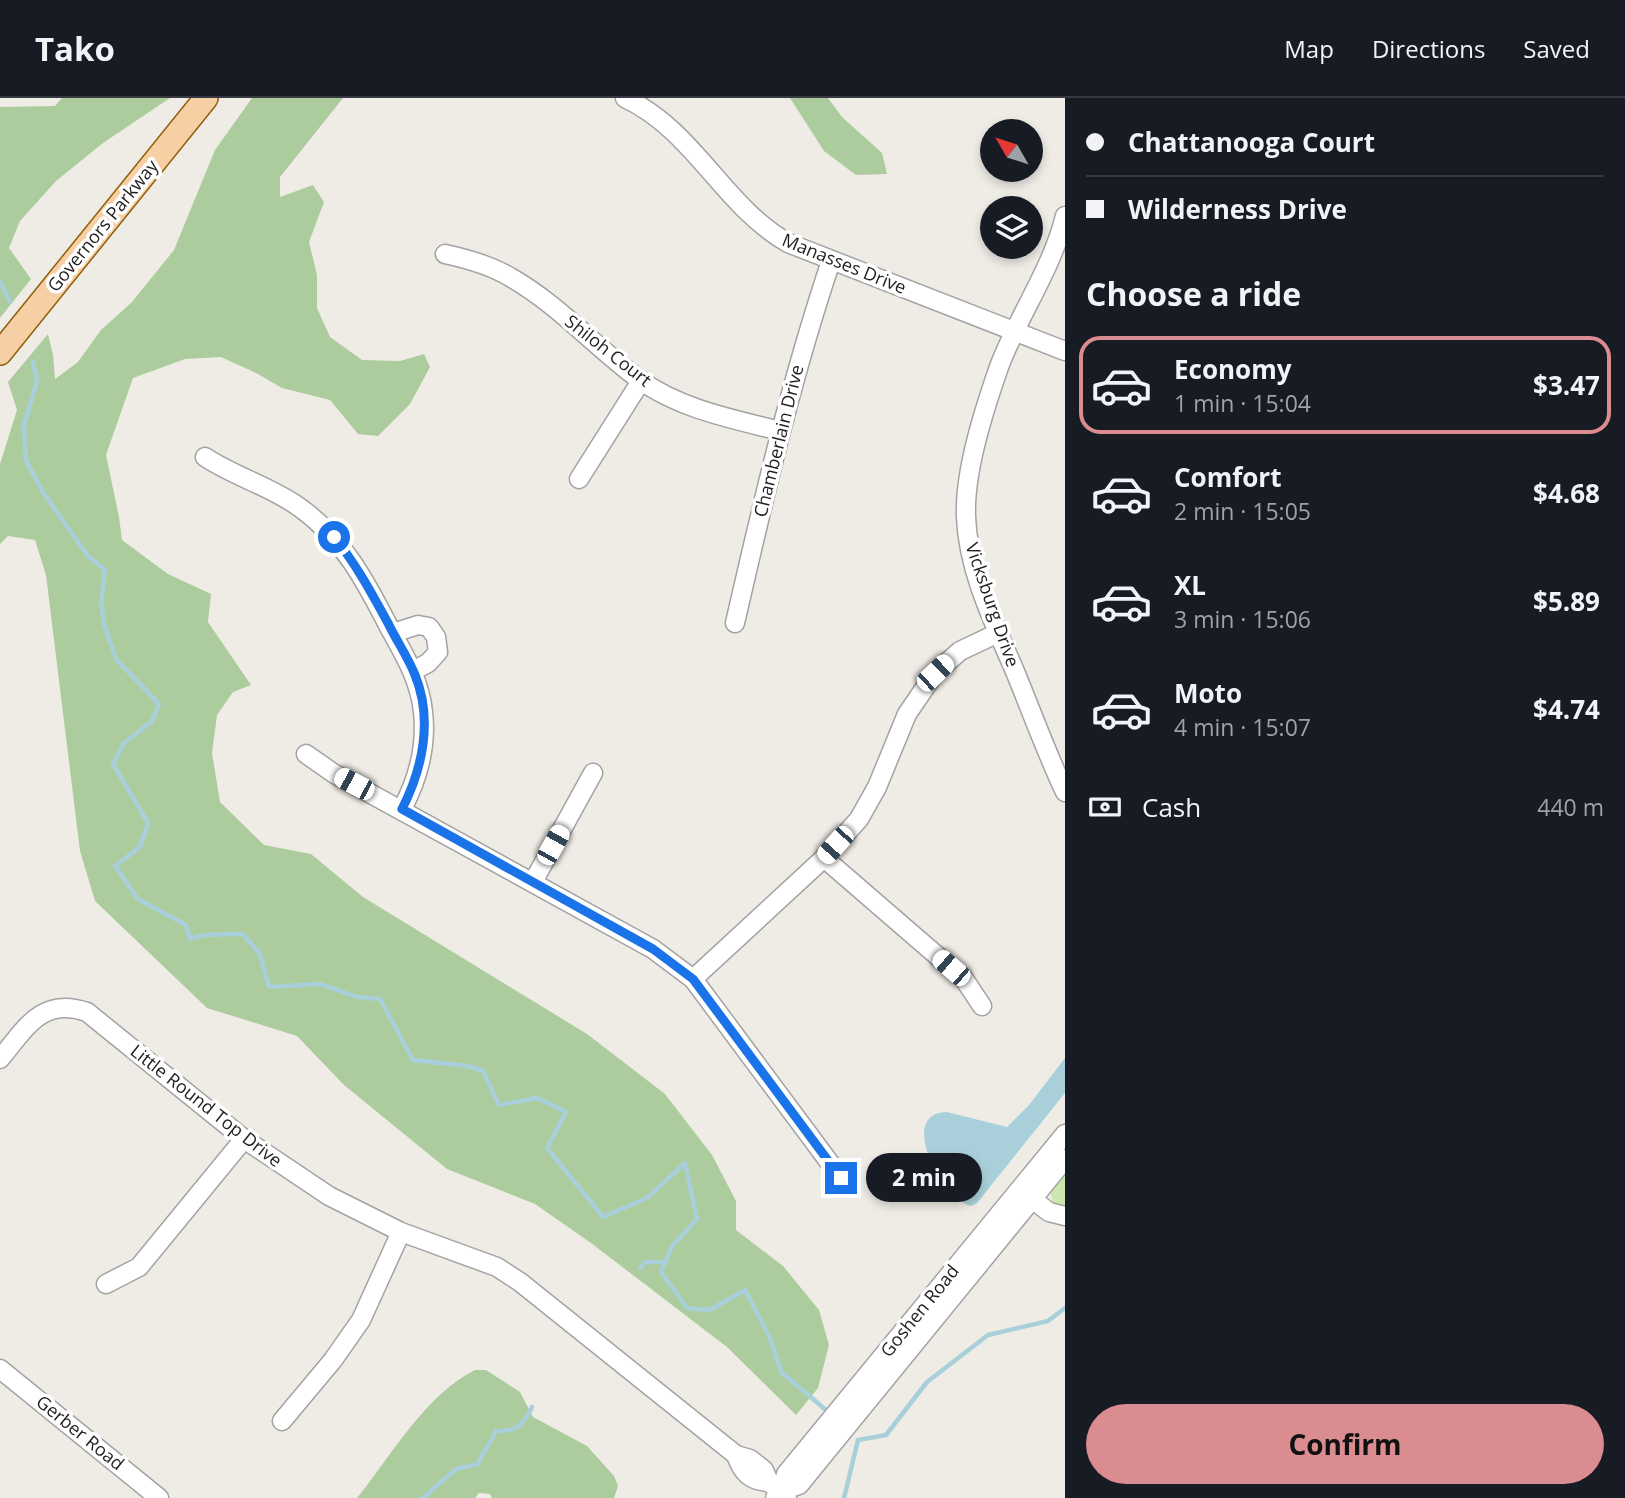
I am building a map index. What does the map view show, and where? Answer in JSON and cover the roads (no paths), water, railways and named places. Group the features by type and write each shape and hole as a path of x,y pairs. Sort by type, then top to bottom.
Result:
{"main road":[{"name":"Governors Parkway","path":"0,353 206,98"}],"street":[{"name":"Manasses Drive","path":"625,98 651,113 685,141 756,222 788,243 1065,351"},
{"name":"Vicksburg Drive","path":"1065,216 1057,242 1000,364 981,423 966,516 970,553 998,633 1065,792"},
{"name":"Shiloh Court","path":"445,254 489,267 529,288 641,381 696,408 780,431"},
{"name":"Chamberlain Drive","path":"735,624 780,431 812,317 831,261"},
{"path":"579,479 641,381"},
{"path":"205,457 280,495 317,521 334,537 355,564 413,671 420,693 424,733 418,773 402,809"},
{"path":"393,633 418,625 429,627 436,637 438,652 428,663 413,671"},
{"path":"693,979 824,858 859,819 869,803 907,714 924,685 960,651 998,633"},
{"path":"306,754 333,773 653,949 693,979 841,1178"},
{"path":"533,881 593,773"},
{"path":"824,858 964,979 982,1006"},
{"name":"Little Round Top Drive","path":"0,1059 32,1020 43,1012 57,1007 73,1007 86,1012 244,1139 329,1196 401,1233 497,1267 520,1282 736,1455 741,1470 755,1481 778,1492"},
{"name":"Goshen Road","path":"778,1492 786,1475 1065,1134"},
{"path":"106,1284 139,1267 244,1139"},
{"name":"Goshen Road","path":"778,1492 799,1485 1065,1159"},
{"path":"1032,1199 1049,1212 1065,1216"},
{"path":"282,1421 333,1360 361,1320 401,1233"},
{"name":"Gerber Road","path":"0,1369 159,1498"}],"water":[{"path":"1065,1058 1065,1093 977,1203 971,1206 960,1200 937,1173 929,1157 925,1126 932,1116 947,1112 1007,1127 1029,1105"}],"waterway":[{"path":"0,281 10,302"},
{"path":"33,362 37,381 24,425 26,461 44,494 88,556 105,570 101,603 104,624 116,659 159,704 152,721 124,743 113,764 148,823 140,847 115,866 138,899 186,925 190,939 209,935 243,934 260,954 269,987 320,984 357,997 380,999 413,1060 468,1066 483,1071 499,1105 537,1098 566,1112 547,1148 603,1217 647,1198 685,1163 697,1219 672,1246 661,1272 687,1308 710,1310 745,1290 770,1338 781,1372 826,1410"},
{"path":"640,1268 645,1262 666,1262"},
{"path":"844,1498 858,1440 886,1435 927,1382 988,1335 1048,1321 1065,1308"},
{"path":"423,1498 456,1469 478,1464 496,1431 514,1429 526,1418 532,1407"}]}
